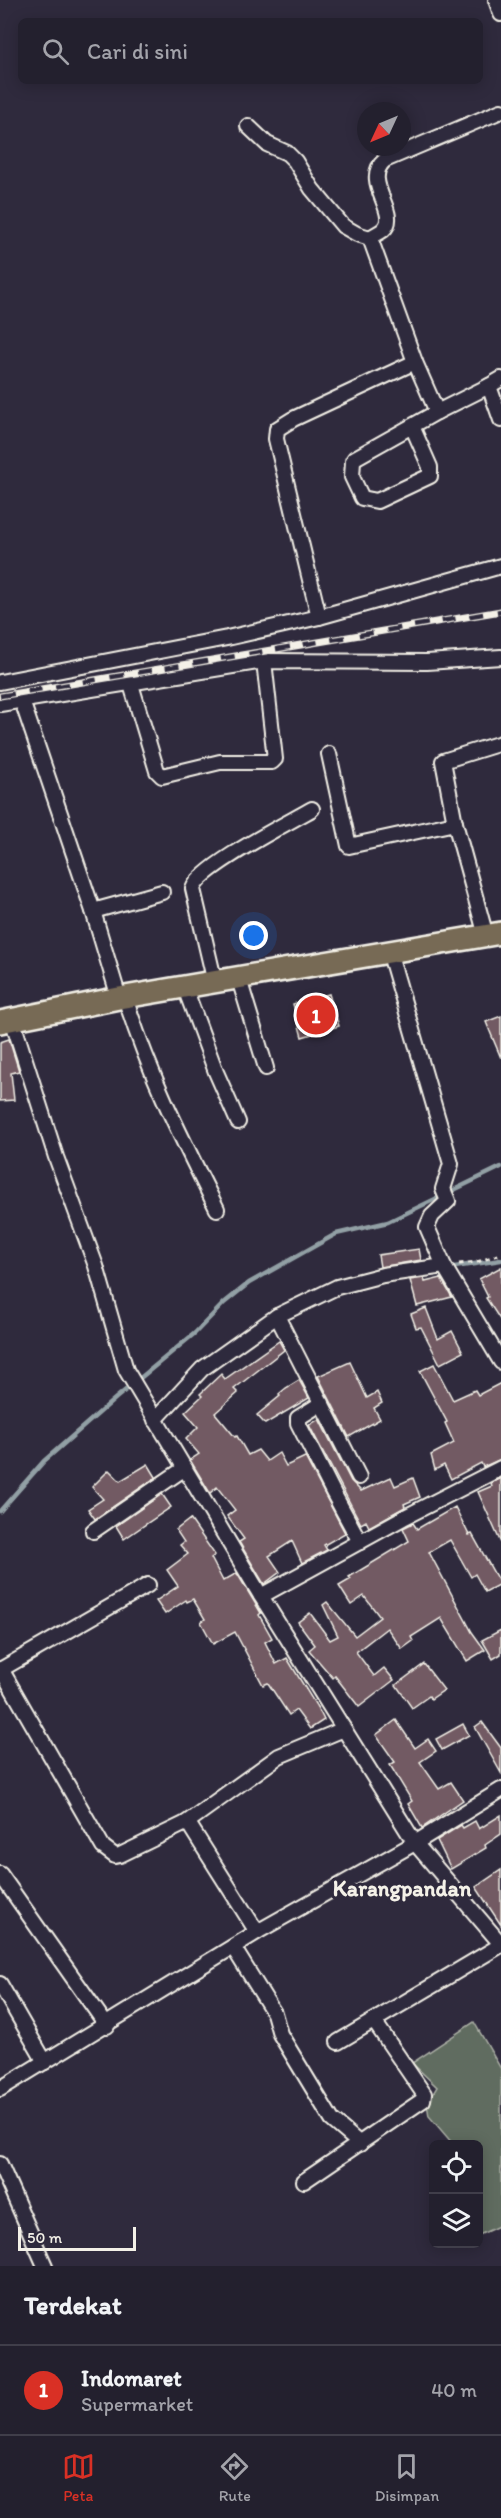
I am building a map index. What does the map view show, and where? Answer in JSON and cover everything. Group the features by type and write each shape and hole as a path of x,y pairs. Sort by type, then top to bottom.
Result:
{"highway":[{"path":"6,1020 493,934"}],"street":[{"path":"496,0 501,14"},
{"path":"248,126 267,144 287,153 295,161 312,189 344,226 357,234 370,238 383,230 387,224 388,215 376,172 379,165 385,160 501,111"},
{"path":"370,238 415,362 437,412"},
{"path":"319,617 276,439 277,429 293,419 415,362"},
{"path":"412,426 430,467 430,476 376,501 362,498 352,477 353,461 412,426 495,383 501,420"},
{"path":"0,682 227,638 319,617 501,566"},
{"path":"0,704 130,681 264,661 427,662 501,657"},
{"path":"130,681 157,771 162,776 220,762 272,762 275,759 264,661"},
{"path":"22,701 141,1048 156,1085 217,1209"},
{"path":"493,934 455,823 443,761 501,743"},
{"path":"329,754 349,846 455,823"},
{"path":"215,983 193,889 195,883 214,866 312,809"},
{"path":"93,911 162,892"},
{"path":"389,951 451,1164 446,1195 427,1227 446,1269 501,1362"},
{"path":"239,979 266,1068"},
{"path":"185,988 216,1072 238,1122"},
{"path":"6,1020 96,1266 126,1370 261,1596 415,1843 501,1944 338,2042"},
{"path":"154,1419 202,1370 277,1316 337,1287 383,1275 446,1269"},
{"path":"277,1316 359,1477"},
{"path":"322,1403 302,1414 298,1418 298,1423 360,1542"},
{"path":"93,1531 184,1468"},
{"path":"261,1596 501,1468"},
{"path":"148,1585 1,1670 103,1847 110,1853 120,1855 186,1823 279,1756 344,1729"},
{"path":"0,2089 257,1932 415,1843 501,1790"},
{"path":"186,1823 257,1932"},
{"path":"0,1874 106,2026"},
{"path":"233,1947 274,2013 280,2034 332,2120 360,2144"},
{"path":"0,1984 45,2062"},
{"path":"304,2181 422,2103 424,2097 374,2021"},
{"path":"0,2164 45,2266"}],"path":[{"path":"446,1269 501,1254"}],"green space":[{"path":"474,2022 501,2069 501,2225 483,2233 483,2140 450,2140 429,2116 427,2104 437,2087 412,2063"}],"building":[{"path":"329,994 339,1026 302,1037 293,1004"},
{"path":"501,1016 501,1058 486,1022"},
{"path":"9,1039 19,1071 11,1073 14,1100 0,1101 0,1042"},
{"path":"419,1249 421,1260 380,1267 378,1255"},
{"path":"501,1267 501,1321 486,1298 488,1297 479,1279"},
{"path":"424,1278 425,1282 441,1278 452,1297 417,1306 410,1280"},
{"path":"426,1308 438,1339 452,1331 463,1352 440,1364 421,1327 416,1328 411,1314"},
{"path":"279,1341 284,1350 234,1389 238,1393 215,1413 235,1437 237,1436 248,1455 258,1450 267,1461 279,1453 286,1466 305,1457 345,1533 324,1545 327,1550 302,1563 292,1541 269,1556 280,1572 264,1584 239,1542 244,1539 227,1516 235,1510 217,1487 210,1493 190,1460 199,1454 186,1439 198,1427 185,1412 221,1374 225,1379"},
{"path":"350,1362 367,1398 377,1392 382,1403 374,1408 380,1419 349,1437 318,1376"},
{"path":"434,1364 453,1400 475,1390 478,1395 501,1383 501,1459 483,1467 481,1463 451,1479 444,1465 435,1470 431,1455 454,1443 445,1423 447,1422 420,1371"},
{"path":"299,1380 309,1398 265,1424 257,1415 286,1388"},
{"path":"319,1419 351,1481 361,1491 391,1477 395,1486 413,1478 420,1497 404,1504 405,1507 369,1527 366,1521 361,1524 309,1425"},
{"path":"148,1464 156,1477 95,1519 88,1509 103,1499 92,1487 109,1470 120,1481"},
{"path":"501,1478 501,1543 478,1492 492,1486 491,1483"},
{"path":"162,1494 171,1507 124,1539 116,1526"},
{"path":"455,1507 469,1535 472,1534 500,1584 485,1592 475,1574 471,1577 450,1540 429,1552 472,1632 485,1650 467,1661 441,1618 411,1637 413,1641 402,1649 387,1628 356,1652 374,1676 384,1668 394,1680 359,1707 335,1676 333,1678 309,1650 315,1645 298,1622 310,1613 330,1640 338,1636 323,1605 327,1602 355,1636 380,1617 364,1596 351,1605 339,1586 351,1579 349,1577 409,1541 403,1528 413,1523 417,1529"},
{"path":"190,1519 215,1555 211,1558 223,1581 237,1573 261,1613 259,1615 272,1638 265,1642 276,1664 287,1658 320,1712 324,1720 310,1729 296,1710 289,1715 268,1683 263,1685 235,1632 213,1644 201,1622 205,1619 193,1599 187,1602 186,1600 165,1614 156,1601 178,1586 167,1570 188,1554 180,1545 184,1542 176,1530"},
{"path":"501,1630 501,1654 493,1659 482,1640"},
{"path":"424,1664 444,1690 431,1699 429,1696 412,1708 396,1685"},
{"path":"396,1720 415,1748 428,1739 436,1751 420,1762 439,1789 451,1782 463,1800 422,1828 408,1804 412,1801 390,1765 395,1762 376,1735"},
{"path":"482,1722 501,1748 501,1773 475,1727"},
{"path":"463,1724 469,1735 442,1750 436,1739"},
{"path":"501,1815 501,1834 485,1845 486,1848 451,1869 437,1840 461,1825 463,1828 475,1821 479,1829"},
{"path":"501,1870 501,1925 476,1887"}],"waterway":[{"path":"0,1511 44,1461 195,1333 224,1303 249,1283 336,1234 388,1222 501,1167"},
{"path":"448,1268 501,1260"}],"railway":[{"path":"0,696 501,611"}],"place":[{"name":"Indomaret","path":"316,1015"}],"district":[{"name":"Karangpandan","path":"402,1888"}]}
